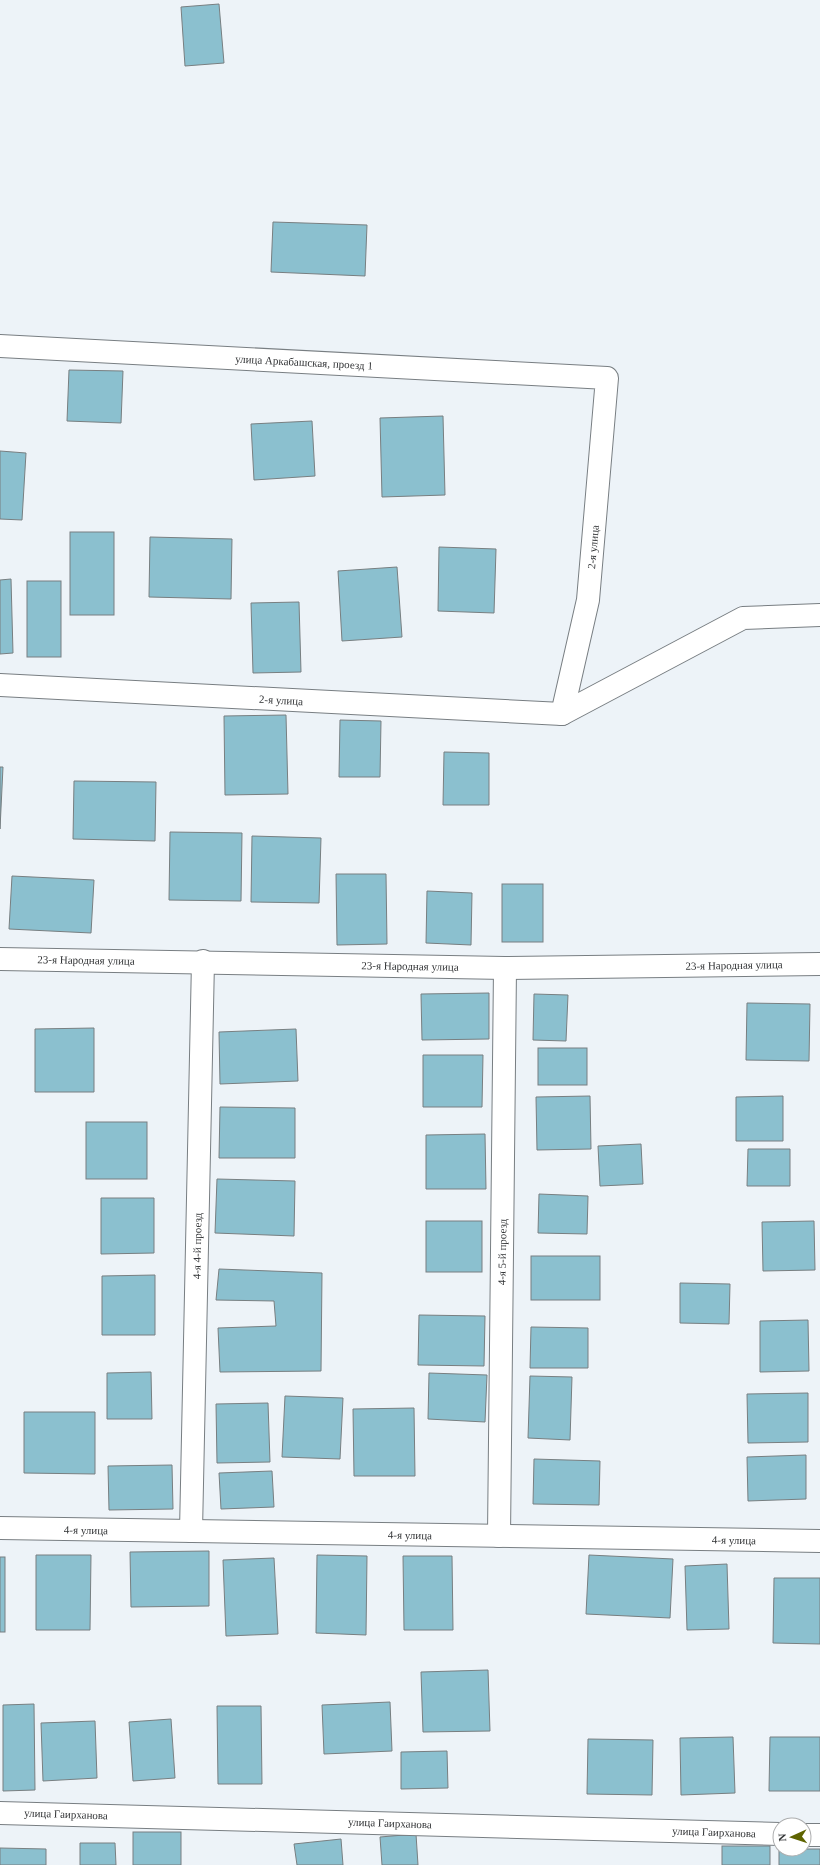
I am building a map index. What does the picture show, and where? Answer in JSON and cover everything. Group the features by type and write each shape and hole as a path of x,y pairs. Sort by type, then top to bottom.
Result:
{"street":[{"name":"улица Аркабашская, проезд 1","path":"0,346 607,378"},
{"name":"2-я улица","path":"0,685 562,714 588,600 607,378"},
{"path":"562,714 743,618 820,615"},
{"name":"23-я Народная улица","path":"0,959 203,961 505,968 820,964"},
{"name":"4-я 4-й проезд","path":"191,1531 203,961"},
{"name":"4-я 5-й проезд","path":"499,1536 505,968"},
{"name":"4-я улица","path":"0,1528 820,1541"},
{"name":"улица Гаирханова","path":"0,1813 772,1834"}],"building":[{"path":"219,4 224,63 185,66 181,7"},
{"path":"273,222 367,225 365,276 271,272"},
{"path":"69,370 123,371 121,423 67,421"},
{"path":"443,416 445,495 382,497 380,418"},
{"path":"312,421 315,476 254,480 251,424"},
{"path":"0,451 26,453 22,520 0,519"},
{"path":"70,532 114,532 114,615 70,615"},
{"path":"150,537 232,539 231,599 149,597"},
{"path":"439,547 496,549 494,613 438,611"},
{"path":"397,567 402,637 342,641 338,571"},
{"path":"11,579 13,653 0,654 0,580"},
{"path":"27,581 61,581 61,657 27,657"},
{"path":"299,602 301,672 253,673 251,603"},
{"path":"286,715 288,794 225,795 224,716"},
{"path":"340,720 381,721 380,777 339,777"},
{"path":"444,752 489,753 489,805 443,805"},
{"path":"0,767 3,767 0,829"},
{"path":"74,781 156,782 155,841 73,839"},
{"path":"170,832 242,833 241,901 169,900"},
{"path":"252,836 321,838 319,903 251,902"},
{"path":"336,874 386,874 387,944 337,945"},
{"path":"12,876 94,880 91,933 9,929"},
{"path":"502,884 543,884 543,942 502,942"},
{"path":"427,891 472,893 471,945 426,943"},
{"path":"489,993 489,1039 422,1040 421,994"},
{"path":"534,994 568,995 566,1041 533,1040"},
{"path":"747,1003 810,1004 809,1061 746,1060"},
{"path":"94,1028 94,1092 35,1092 35,1029"},
{"path":"296,1029 298,1081 220,1084 219,1032"},
{"path":"538,1048 587,1048 587,1085 538,1085"},
{"path":"423,1055 483,1055 482,1107 423,1107"},
{"path":"590,1096 591,1149 537,1150 536,1097"},
{"path":"783,1096 783,1141 736,1141 736,1097"},
{"path":"220,1107 295,1108 295,1158 219,1158"},
{"path":"86,1122 147,1122 147,1179 86,1179"},
{"path":"485,1134 486,1189 426,1189 426,1135"},
{"path":"641,1144 643,1184 600,1186 598,1146"},
{"path":"748,1149 790,1149 790,1186 747,1186"},
{"path":"217,1179 295,1181 294,1236 215,1233"},
{"path":"539,1194 588,1196 587,1234 538,1233"},
{"path":"101,1198 154,1198 154,1253 101,1254"},
{"path":"426,1221 482,1221 482,1272 426,1272"},
{"path":"814,1221 815,1270 763,1271 762,1222"},
{"path":"531,1256 600,1256 600,1300 531,1300"},
{"path":"219,1269 322,1273 321,1371 220,1372 218,1328 276,1326 274,1301 216,1300"},
{"path":"155,1275 155,1335 102,1335 102,1276"},
{"path":"680,1283 730,1284 729,1324 680,1323"},
{"path":"419,1315 485,1316 484,1366 418,1365"},
{"path":"808,1320 809,1371 760,1372 760,1321"},
{"path":"531,1327 588,1328 588,1368 530,1368"},
{"path":"151,1372 152,1419 107,1419 107,1373"},
{"path":"429,1373 487,1375 485,1422 428,1419"},
{"path":"530,1376 572,1377 570,1440 528,1438"},
{"path":"808,1393 808,1442 748,1443 747,1394"},
{"path":"285,1396 343,1398 340,1459 282,1457"},
{"path":"268,1403 270,1462 217,1463 216,1404"},
{"path":"414,1408 415,1476 354,1476 353,1409"},
{"path":"24,1412 95,1412 95,1474 24,1473"},
{"path":"806,1455 806,1499 748,1501 747,1457"},
{"path":"534,1459 600,1461 599,1505 533,1504"},
{"path":"172,1465 173,1509 109,1510 108,1466"},
{"path":"272,1471 274,1507 221,1509 219,1473"},
{"path":"209,1551 209,1606 131,1607 130,1552"},
{"path":"36,1555 91,1555 90,1630 36,1630"},
{"path":"317,1555 367,1556 366,1635 316,1633"},
{"path":"589,1555 673,1559 670,1618 586,1614"},
{"path":"403,1556 452,1556 453,1630 404,1630"},
{"path":"0,1557 5,1557 5,1632 0,1632"},
{"path":"274,1558 278,1634 226,1636 223,1560"},
{"path":"727,1564 729,1629 687,1630 685,1566"},
{"path":"774,1578 820,1578 820,1644 773,1643"},
{"path":"488,1670 490,1731 423,1732 421,1672"},
{"path":"390,1702 392,1751 324,1754 322,1705"},
{"path":"34,1704 35,1790 3,1791 3,1705"},
{"path":"217,1706 261,1706 262,1784 218,1784"},
{"path":"171,1719 175,1778 133,1781 129,1722"},
{"path":"95,1721 97,1778 43,1781 41,1723"},
{"path":"733,1737 735,1793 681,1795 680,1738"},
{"path":"770,1737 820,1737 820,1791 769,1791"},
{"path":"588,1739 653,1740 652,1795 587,1794"},
{"path":"447,1751 448,1788 401,1789 401,1752"},
{"path":"133,1832 181,1832 181,1865 133,1865"},
{"path":"416,1834 418,1865 382,1865 380,1837"},
{"path":"341,1839 343,1865 297,1865 294,1844"},
{"path":"80,1843 115,1843 116,1865 80,1865"},
{"path":"722,1846 770,1846 770,1865 722,1865"},
{"path":"0,1848 46,1849 46,1865 0,1865"},
{"path":"812,1849 820,1849 820,1865 779,1865 779,1857 812,1857"}]}
